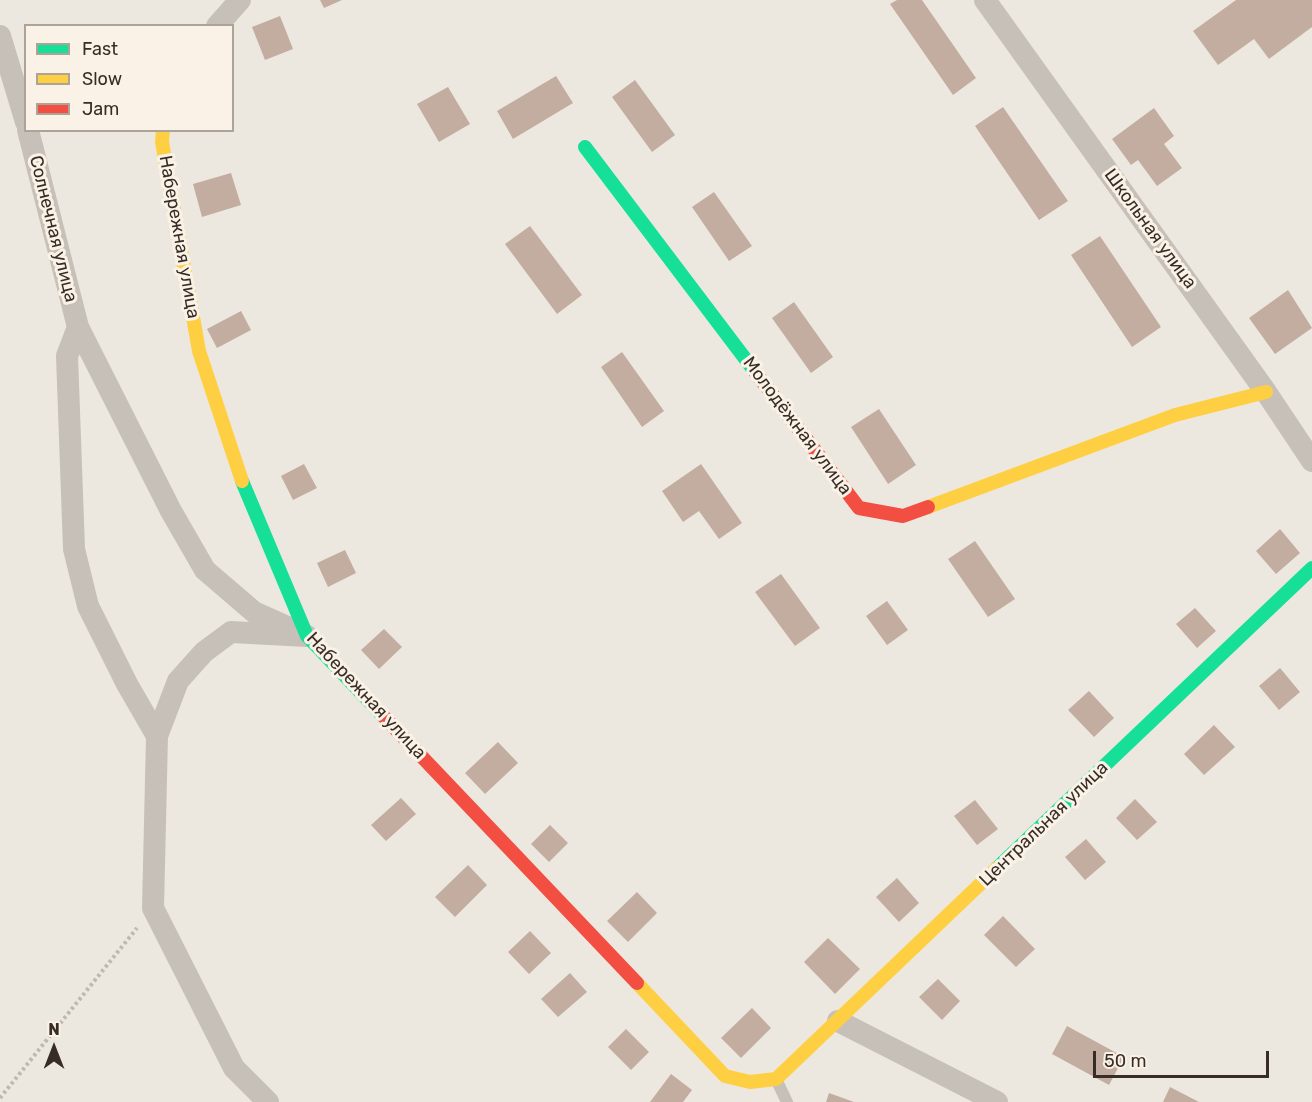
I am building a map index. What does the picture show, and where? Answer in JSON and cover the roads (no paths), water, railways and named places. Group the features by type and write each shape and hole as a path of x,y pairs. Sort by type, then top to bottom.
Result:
{"street":[{"path":"219,24 240,0"},
{"name":"Школьная улица","path":"985,0 1266,392 1312,461"},
{"path":"0,36 24,115"},
{"name":"Солнечная улица","path":"29,132 78,327 171,511 205,570 254,612 307,636"},
{"name":"Набережная улица","path":"163,132 162,142 199,351 246,493 307,636 725,1076 750,1082 776,1079"},
{"name":"Молодёжная улица","path":"585,147 859,508 903,516 1175,415 1266,392"},
{"path":"78,327 67,356 74,549 88,606 127,684 157,736"},
{"name":"Центральная улица","path":"776,1079 1312,568"},
{"path":"268,1102 234,1068 153,908 157,736 178,681 204,652 231,632 307,636"},
{"path":"837,1021 997,1102"}],"lane":[{"path":"776,1079 787,1102"}]}
